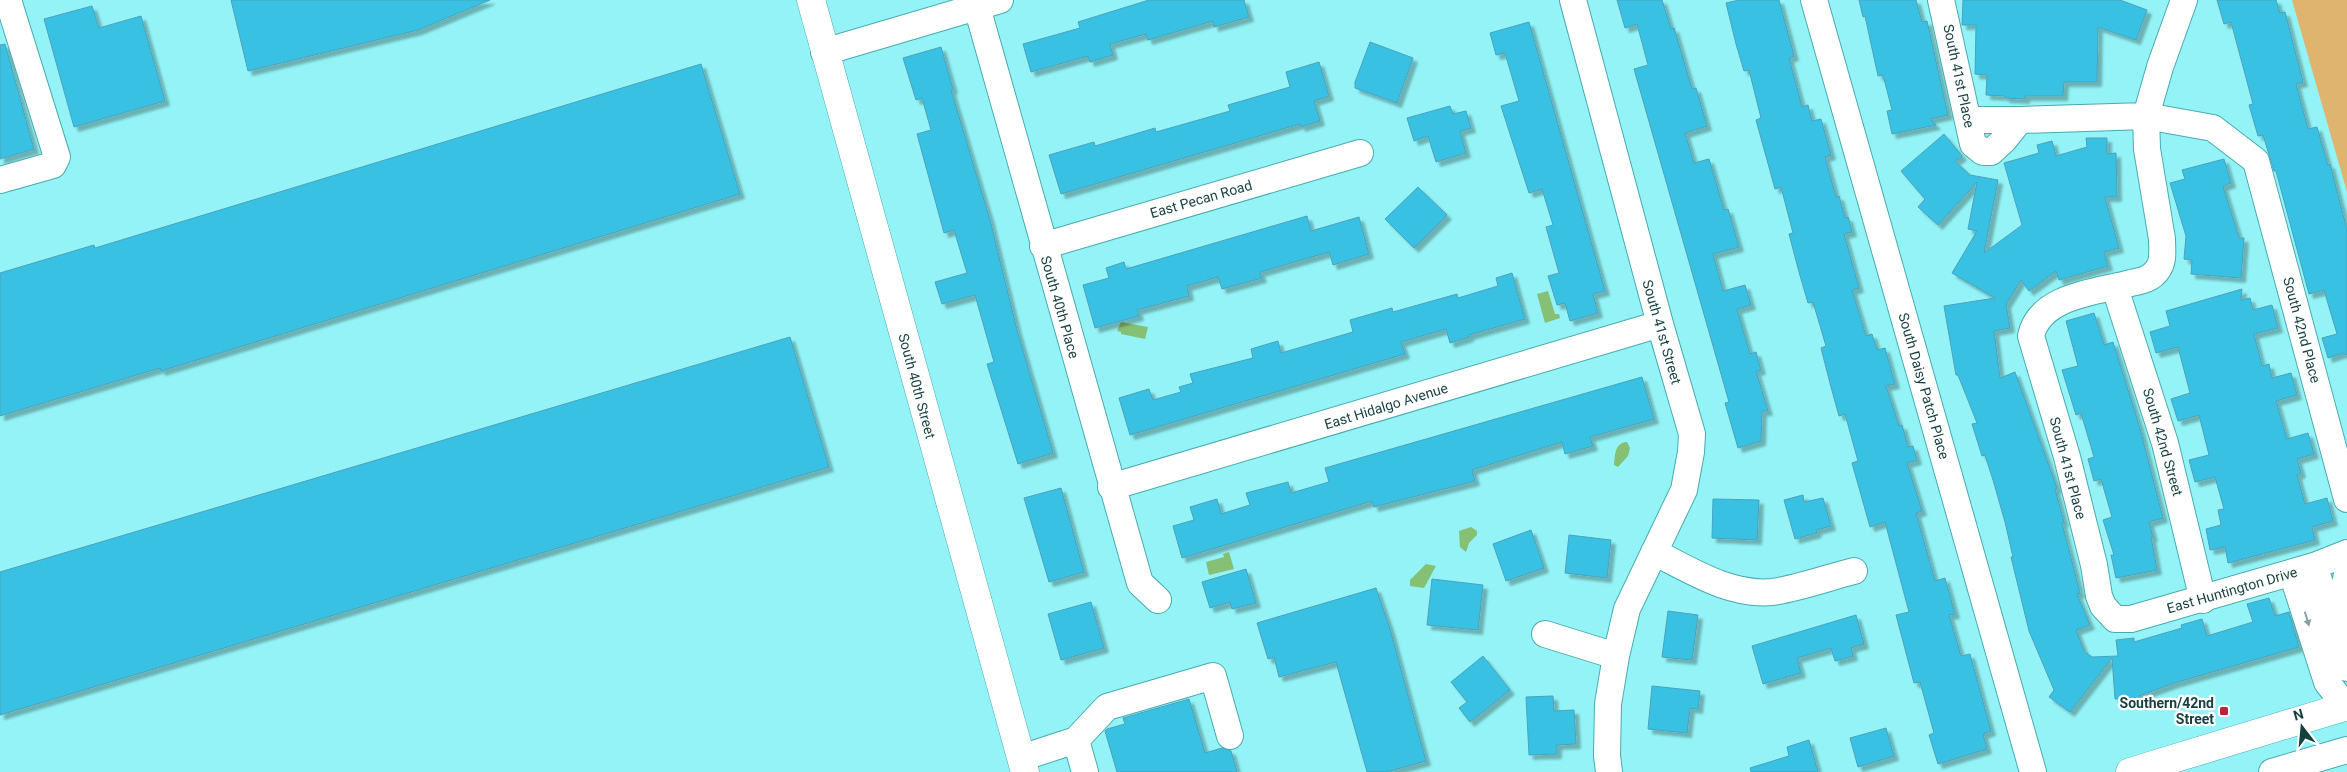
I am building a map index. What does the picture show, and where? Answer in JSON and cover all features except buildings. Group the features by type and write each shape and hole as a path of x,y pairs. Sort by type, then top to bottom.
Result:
{"main road":[{"name":"South 40th Street","path":"811,0 1023,765"},
{"path":"2130,772 2347,704"}],"street":[{"path":"0,180 53,165 57,157 8,0"},
{"name":"South 41st Street","path":"1573,0 1660,324 1692,434 1691,452 1684,490 1627,609 1616,656 1608,704 1607,756 1609,772"},
{"name":"South Daisy Patch Place","path":"1814,0 2033,772"},
{"name":"South 41st Place","path":"1941,0 1974,144 1980,150 1991,152 2004,140 2020,120"},
{"path":"2115,288 2145,280 2159,269 2163,254 2147,149 2146,116 2160,67 2184,0"},
{"path":"824,52 988,4"},
{"name":"South 40th Place","path":"988,4 1043,246 1140,583 1158,600"},
{"path":"1969,120 2146,116"},
{"name":"South 42nd Place","path":"2146,116 2212,128 2256,161 2347,499"},
{"name":"East Pecan Road","path":"1043,246 1360,153"},
{"name":"South 41st Place","path":"2115,288 2074,298 2048,308 2040,316 2031,336 2067,456 2100,596 2103,606 2115,619"},
{"name":"South 42nd Street","path":"2115,288 2165,443 2203,600"},
{"name":"East Hidalgo Avenue","path":"1112,487 1660,324"},
{"path":"1654,552 1713,582 1747,590 1772,592 1854,571"},
{"name":"East Huntington Drive","path":"2115,619 2131,619 2203,600 2303,570 2347,553"},
{"path":"2303,570 2337,632 2347,668"},
{"path":"2303,570 2326,682 2347,704"},
{"path":"2337,632 2347,574"},
{"path":"1545,634 1616,656"},
{"path":"1023,765 1076,740 1107,707 1139,696 1213,676 1230,736"},
{"path":"1076,740 1086,772"},
{"path":"2272,772 2347,750"}],"shaded area":[{"path":"2292,0 2347,0 2347,192"},
{"path":"1548,291 1555,314 1559,314 1560,318 1545,323 1537,294"},
{"path":"1121,322 1148,327 1145,339 1121,334 1121,332 1117,331"},
{"path":"1627,442 1630,448 1628,456 1618,467 1614,465 1616,450 1620,444"},
{"path":"1471,527 1477,531 1477,535 1469,543 1466,552 1460,547 1459,531"},
{"path":"1229,552 1234,569 1209,575 1206,562 1224,557 1223,554"},
{"path":"1426,564 1436,566 1424,588 1410,586 1410,580"}],"place":[{"name":"Southern/42nd Street","path":"2224,711"}]}
